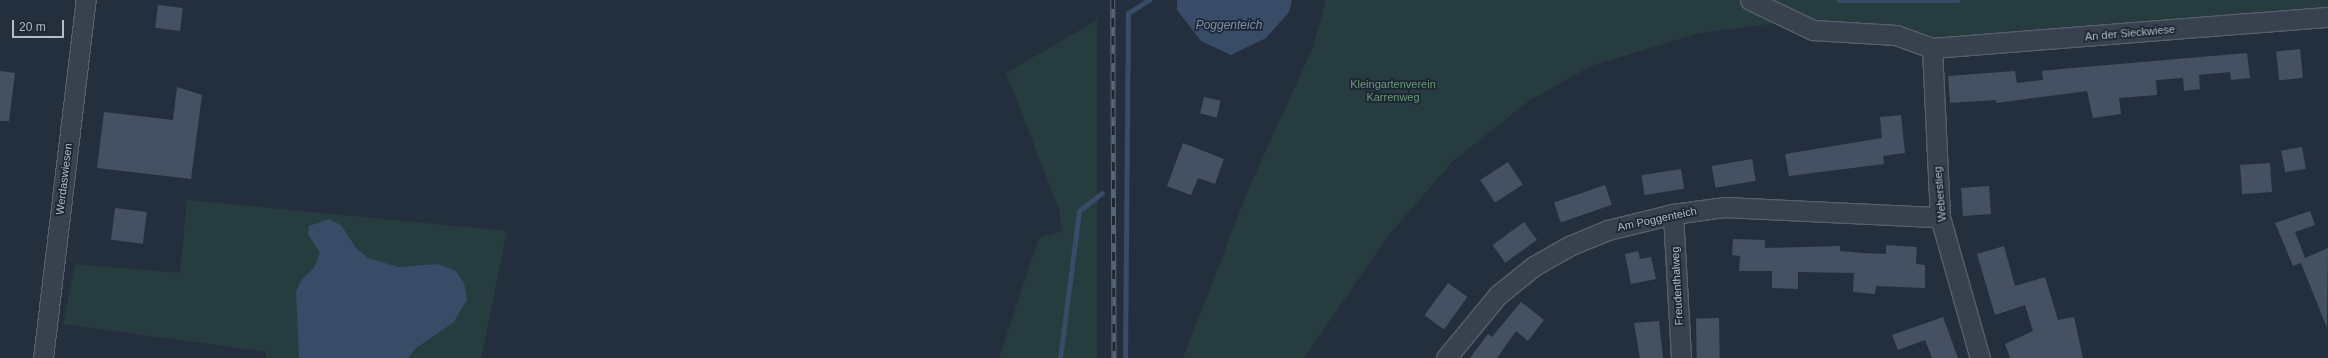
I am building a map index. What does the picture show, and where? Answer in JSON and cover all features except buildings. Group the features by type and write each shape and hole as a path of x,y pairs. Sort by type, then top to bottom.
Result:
{"street":[{"name":"Werdaswiesen","path":"43,358 86,0"},
{"path":"1750,0 1813,30 1896,35 1932,48"},
{"name":"An der Sieckwiese","path":"1932,48 2328,17"},
{"name":"Weberstieg","path":"1932,48 1940,217 1980,358"},
{"name":"Am Poggenteich","path":"1446,358 1498,295 1534,266 1608,230 1673,214 1724,207 1940,217"},
{"name":"Freudenthalweg","path":"1673,214 1681,358"}],"green space":[{"name":"Kleingartenverein Karrenweg","path":"1326,0 2328,0 2328,17 1932,48 1783,22 1700,33 1591,66 1530,100 1453,161 1388,236 1304,358 1183,358 1249,188 1313,47"},
{"path":"1097,20 1097,358 999,358 1039,238 1062,231 1059,209 1006,73"},
{"path":"187,200 507,231 481,358 266,358 266,352 63,324 75,264 180,273"}],"water":[{"name":"Poggenteich","path":"1177,0 1292,0 1289,12 1266,38 1231,55 1201,41 1177,10"},
{"path":"329,219 341,225 356,248 368,258 398,267 438,264 456,271 464,283 467,300 453,323 416,348 408,358 299,358 296,291 302,279 314,268 320,253 308,234 309,226"}],"waterway":[{"path":"1125,358 1128,13 1149,0"},
{"path":"1839,0 1957,0"},
{"path":"1060,358 1079,211 1102,193"}],"railway":[{"path":"1113,0 1114,358"}]}
